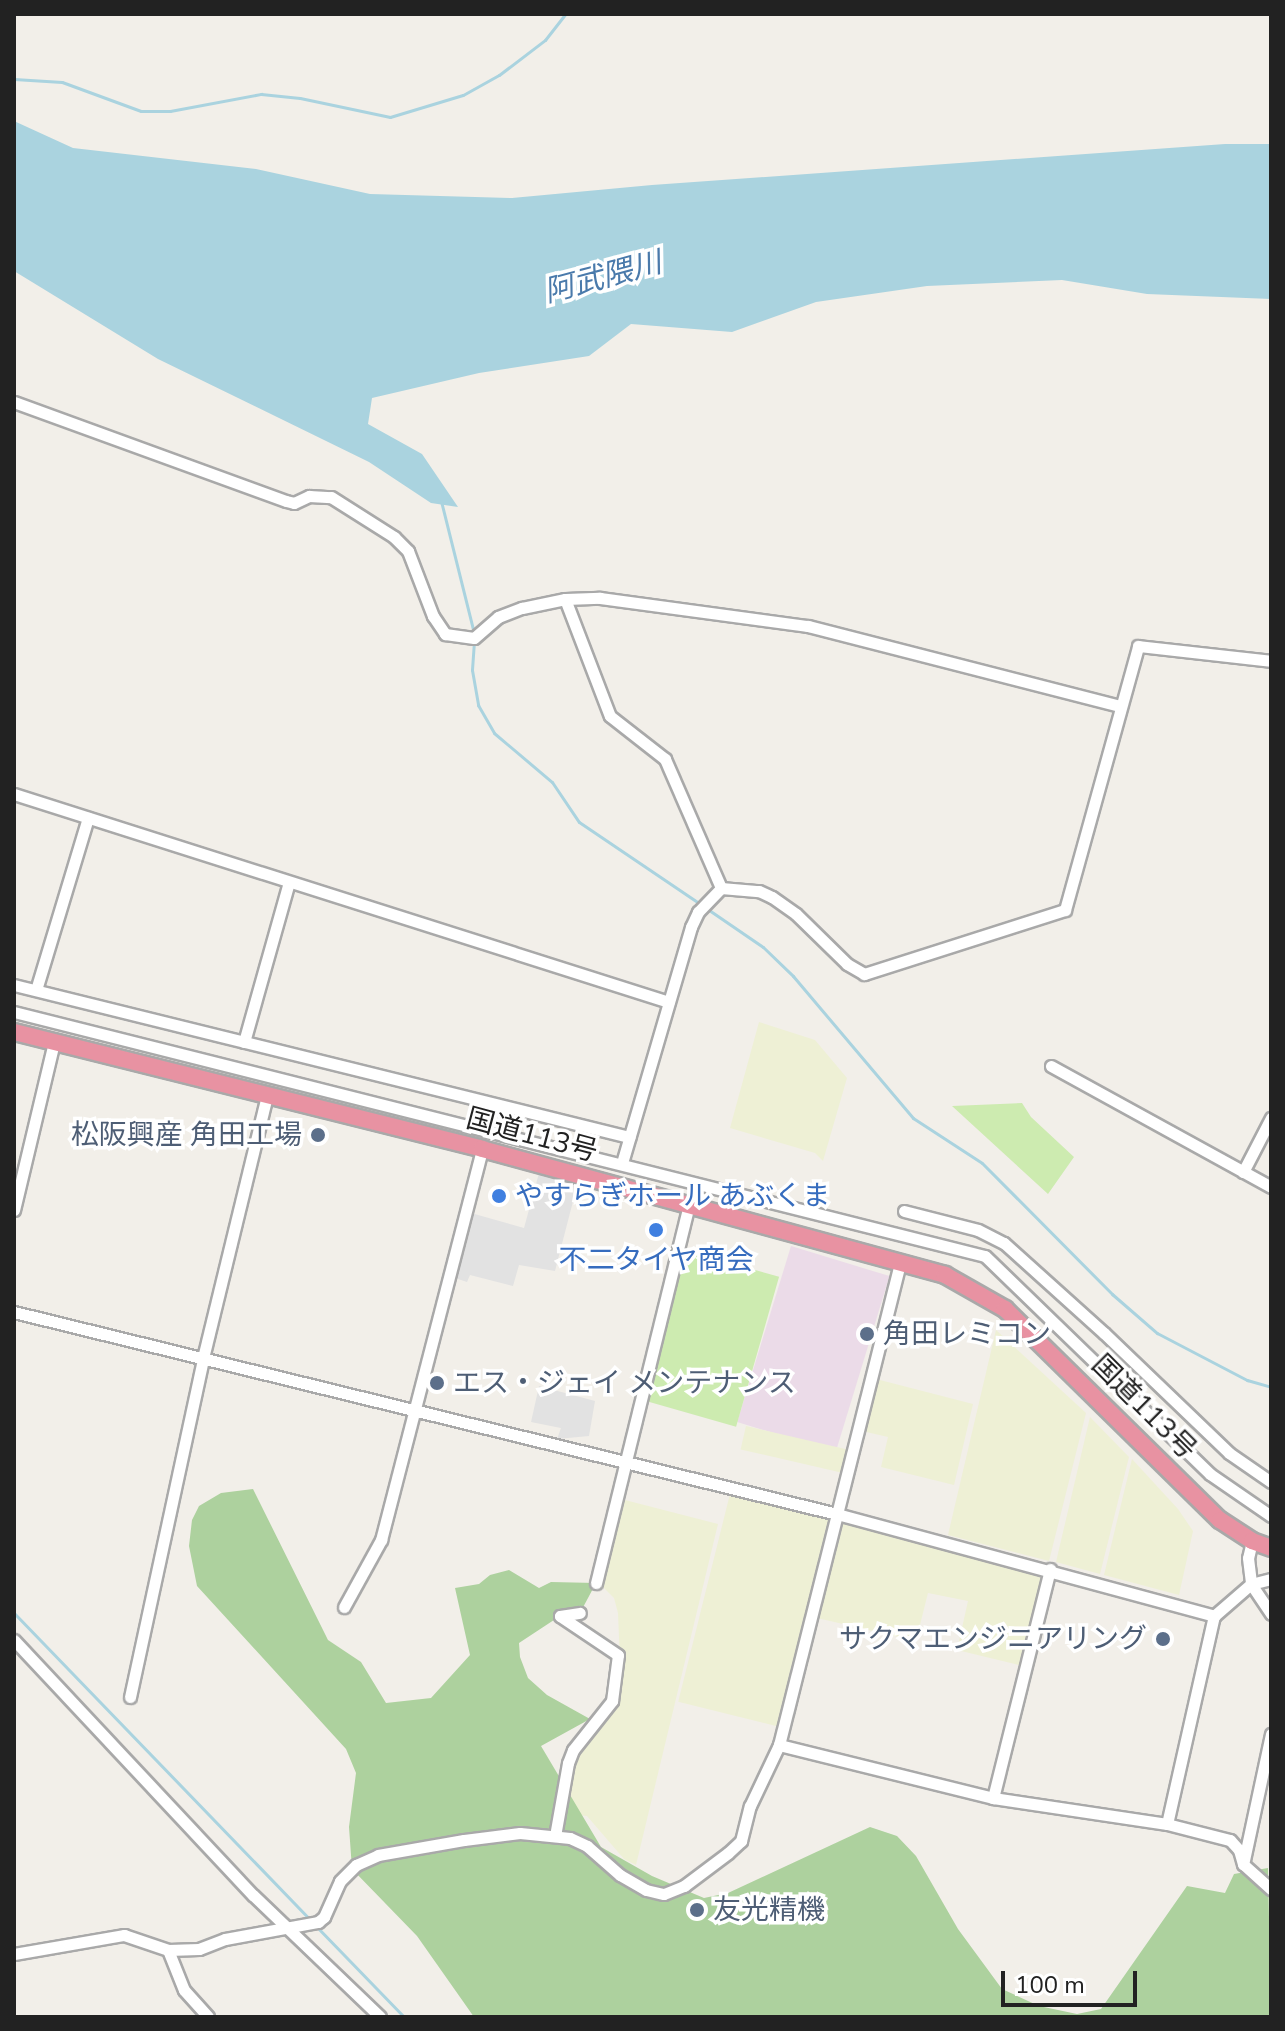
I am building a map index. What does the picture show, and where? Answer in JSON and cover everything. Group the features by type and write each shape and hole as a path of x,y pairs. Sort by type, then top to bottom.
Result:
{"highway":[{"name":"国道113号","path":"14,1032 689,1203 945,1275 1005,1309 1209,1509 1252,1541 1271,1548"}],"street":[{"path":"14,402 286,501 294,503 309,496 331,497 394,537 408,551 433,616 445,634 474,638 498,617 565,599 600,598 808,626 1120,706"},
{"path":"565,599 610,716 665,759 721,888"},
{"path":"721,888 759,891 772,897 796,914 847,964 864,974 1065,910 1138,646 1271,661"},
{"path":"14,794 669,1002"},
{"path":"36,990 88,818"},
{"path":"244,1042 289,882"},
{"path":"622,1163 691,927 698,912 721,888"},
{"path":"14,985 629,1137"},
{"path":"14,1012 985,1256 1210,1474 1271,1516"},
{"path":"14,1210 54,1042"},
{"path":"1051,1066 1271,1187"},
{"path":"130,1697 203,1358 267,1095"},
{"path":"1243,1172 1271,1118"},
{"path":"344,1607 381,1540 482,1149"},
{"path":"596,1583 689,1203"},
{"path":"904,1211 978,1230 1004,1243 1104,1333 1229,1453 1271,1482"},
{"path":"14,1954 124,1935 168,1950 199,1949 225,1939 318,1922 324,1917 340,1881 356,1865 378,1855 520,1833 555,1836 587,1846 620,1875 646,1890 664,1894 684,1886 741,1841 750,1806 779,1745 837,1526 837,1514 901,1261"},
{"path":"14,1312 837,1514 1050,1569 1214,1616"},
{"path":"1252,1541 1248,1558 1251,1584 1271,1614"},
{"path":"993,1798 1050,1569"},
{"path":"1167,1824 1214,1616 1251,1584 1271,1579"},
{"path":"555,1836 573,1750 602,1717 615,1690 618,1655 560,1616 580,1613"},
{"path":"14,1640 284,1927 380,2017"},
{"path":"1243,1864 1271,1734"},
{"path":"779,1745 993,1798 1167,1824 1230,1840 1239,1850 1243,1864 1271,1889"},
{"path":"168,1950 184,1990 208,2017"}],"shaded area":[{"path":"539,1173 578,1182 555,1271 519,1265 513,1286 470,1275 467,1282 455,1278 471,1213 524,1228"},
{"path":"791,1246 889,1276 836,1452 737,1422"},
{"path":"539,1386 595,1401 589,1436 557,1439 561,1428 531,1422"}],"green space":[{"path":"759,1022 815,1040 847,1078 823,1161 815,1153 730,1128"},
{"path":"1022,1103 1031,1117 1074,1157 1048,1194 952,1106"},
{"path":"682,1249 779,1277 736,1427 639,1399"},
{"path":"996,1330 1086,1413 1049,1561 948,1535"},
{"path":"876,1379 973,1404 954,1485 881,1467 888,1437 862,1431"},
{"path":"1090,1417 1129,1457 1100,1574 1056,1562"},
{"path":"746,1426 846,1449 841,1473 741,1449"},
{"path":"1132,1459 1178,1509 1193,1531 1179,1595 1104,1575"},
{"path":"253,1489 328,1640 361,1662 386,1703 431,1698 470,1655 455,1588 479,1584 490,1575 509,1570 539,1588 551,1582 596,1583 580,1613 560,1616 519,1643 520,1657 528,1678 547,1695 590,1719 541,1746 601,1847 652,1876 704,1898 728,1893 870,1827 897,1836 916,1856 958,1929 1002,1989 1039,2006 1077,2014 1101,2009 1187,1886 1225,1893 1234,1874 1268,1868 1271,2017 474,2017 417,1936 352,1869 349,1827 356,1773 346,1749 197,1586 189,1546 192,1520 199,1506 221,1493"},
{"path":"730,1494 830,1519 778,1727 678,1702"},
{"path":"621,1499 718,1524 636,1865 624,1859 587,1816 563,1813 581,1740 621,1686 618,1613 614,1598 601,1585"},
{"path":"842,1521 1043,1571 1019,1665 957,1650 968,1601 928,1593 916,1641 817,1618"}],"water":[{"name":"阿武隈川","path":"14,121 73,148 256,169 370,194 512,198 1225,144 1271,144 1271,299 1147,294 1062,280 927,286 816,302 732,332 631,324 589,356 479,373 372,398 368,424 422,454 458,507 431,503 369,462 158,359 14,271"}],"waterway":[{"path":"14,79 62,82 141,111 170,111 261,94 300,98 390,117 463,95 499,75 545,40 565,14"},
{"path":"441,501 474,633"},
{"path":"474,641 472,670 478,705 494,733 552,782 579,822 700,904"},
{"path":"706,908 763,947 793,976 913,1118 982,1163 1112,1294 1157,1333 1247,1380 1271,1387"},
{"path":"14,1613 310,1920"},
{"path":"315,1925 404,2017"}],"place":[{"name":"松阪興産 角田工場","path":"318,1135"},
{"name":"やすらぎホール あぶくま","path":"499,1196"},
{"name":"不二タイヤ商会","path":"656,1230"},
{"name":"角田レミコン","path":"867,1334"},
{"name":"エス・ジェイ メンテナンス","path":"437,1383"},
{"name":"サクマエンジニアリング","path":"1163,1639"},
{"name":"友光精機","path":"697,1910"}]}
